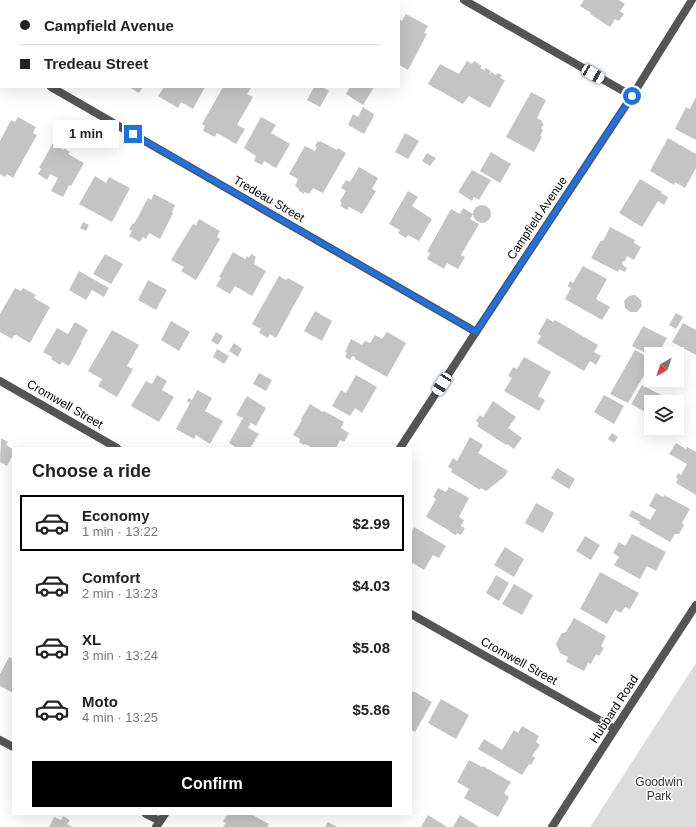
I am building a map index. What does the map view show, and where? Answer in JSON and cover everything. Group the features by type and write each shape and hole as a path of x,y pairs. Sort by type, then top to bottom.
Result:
{"street":[{"path":"464,0 632,96"},
{"name":"Campfield Avenue","path":"401,447 632,96 692,0"},
{"name":"Tredeau Street","path":"53,88 476,332"},
{"name":"Cromwell Street","path":"0,381 116,447"},
{"name":"Hubbard Road","path":"552,827 696,605"},
{"name":"Cromwell Street","path":"412,615 615,728"},
{"path":"0,740 12,746"},
{"path":"148,815 161,821"}],"green space":[{"name":"Goodwin Park","path":"696,663 696,827 590,827"}],"building":[{"path":"584,0 619,0 625,4 620,11 624,14 619,21 615,19 610,27 580,6"},
{"path":"406,14 428,26 424,33 427,34 408,70 400,66 400,20 402,21"},
{"path":"467,61 472,64 474,61 482,66 480,68 484,70 486,68 491,71 489,74 491,72 496,75 497,73 502,75 500,78 505,80 490,108 469,96 463,104 428,84 440,64 459,74"},
{"path":"131,88 142,88 139,93"},
{"path":"163,88 204,88 193,109 181,102 178,108 158,96"},
{"path":"222,88 251,88 247,94 253,97 237,125 245,129 236,144 217,133 215,137 203,131 205,126 202,124"},
{"path":"313,88 324,88 329,91 320,107 307,100"},
{"path":"349,88 373,88 363,105 346,94"},
{"path":"531,92 546,100 537,118 544,124 541,128 543,130 540,136 542,137 534,152 506,137"},
{"path":"696,97 696,140 675,129 686,107 690,109"},
{"path":"363,107 374,114 364,134 348,125 353,114 358,117"},
{"path":"18,117 36,127 33,133 37,135 13,178 7,174 5,177 0,174 0,141 11,120 15,122"},
{"path":"261,117 276,125 271,133 290,144 276,168 264,161 262,165 254,161 256,156 244,148"},
{"path":"405,133 419,141 408,159 395,152"},
{"path":"668,138 696,154 696,168 685,188 675,182 674,185 650,171"},
{"path":"318,141 337,150 338,148 346,153 323,193 313,188 309,194 304,192 304,194 295,186 298,179 289,174 305,146 315,151 317,147 315,146"},
{"path":"53,143 63,150 64,148 70,152 68,154 84,163 71,186 69,185 63,197 51,191 58,178 50,174 47,180 38,174 41,169 39,168"},
{"path":"491,152 511,164 500,183 480,171"},
{"path":"427,153 436,158 430,166 422,161"},
{"path":"359,167 378,178 372,189 376,191 362,214 349,207 347,210 340,206 342,203 340,201 346,191 341,188 346,180 350,182"},
{"path":"472,170 491,180 479,200 474,197 472,201 458,192"},
{"path":"95,176 106,183 109,177 130,188 112,222 79,204"},
{"path":"640,179 668,197 664,205 658,201 642,227 619,213"},
{"path":"408,191 418,197 412,206 432,219 419,241 408,235 406,238 398,233 400,230 389,224"},
{"path":"154,194 175,205 172,212 173,213 160,239 149,233 146,239 143,237 140,242 129,236 132,231 129,229 133,223 134,224 148,198 151,200"},
{"path":"482,205 488,208 491,214 488,220 482,223 476,220 473,214 476,208"},
{"path":"463,208 473,214 470,219 479,224 461,255 465,257 458,269 447,263 444,269 427,259 430,253 427,252 451,209 460,214"},
{"path":"199,219 220,231 217,237 220,239 196,280 181,271 184,267 171,260 193,224 196,225"},
{"path":"83,222 89,225 86,231 80,228"},
{"path":"610,227 635,240 634,243 641,247 634,260 627,256 625,261 623,261 622,264 627,268 625,272 619,269 618,272 591,258 601,240 603,241"},
{"path":"233,252 245,259 247,256 249,258 251,254 256,257 254,264 266,271 252,296 235,286 230,294 216,286 221,278 219,277"},
{"path":"105,254 123,264 111,284 93,274"},
{"path":"583,266 607,279 596,299 610,307 602,320 565,299 571,288 568,286 570,281 573,283"},
{"path":"79,271 109,288 104,297 92,290 86,300 69,290"},
{"path":"279,276 286,280 288,278 304,287 276,338 270,334 268,338 259,333 261,329 252,324"},
{"path":"148,280 167,290 156,310 138,300"},
{"path":"15,288 21,291 23,288 36,295 34,298 50,307 30,343 16,335 14,335 12,339 0,332 0,314"},
{"path":"635,295 641,300 642,306 637,312 630,312 625,308 624,301 629,296"},
{"path":"315,311 332,321 322,341 304,331"},
{"path":"676,313 683,317 676,329 669,325"},
{"path":"547,318 553,322 555,320 598,345 594,352 601,356 596,365 590,361 584,371 537,343 541,336 538,334"},
{"path":"171,321 190,332 179,351 161,340"},
{"path":"75,322 88,330 69,366 62,362 60,365 51,359 52,357 43,352 57,328 68,334"},
{"path":"683,323 696,330 696,355 684,348 684,347 672,342"},
{"path":"643,326 667,338 662,347 644,347 644,352 632,346"},
{"path":"112,330 139,345 127,366 133,369 117,397 98,386 102,379 88,371"},
{"path":"216,332 223,336 218,345 211,341"},
{"path":"387,332 406,343 387,377 355,359 355,357 352,356 350,360 345,357 347,353 345,352 351,339 362,345 365,341 370,343 375,335 382,339"},
{"path":"234,343 242,349 238,357 229,351"},
{"path":"217,349 229,356 224,364 213,357"},
{"path":"635,350 644,355 644,375 628,403 610,394"},
{"path":"524,357 551,372 538,396 545,400 539,411 504,391 512,378 508,376 513,367 517,369"},
{"path":"259,373 272,380 266,391 253,384"},
{"path":"157,375 167,381 162,390 174,397 159,422 131,406 146,381 152,384"},
{"path":"356,375 377,387 362,413 355,408 350,416 332,406 341,390 346,393"},
{"path":"642,385 661,395 644,395 644,411 631,404"},
{"path":"197,390 212,398 205,411 223,421 210,444 196,435 194,439 176,429 190,403 187,401 189,398 192,400"},
{"path":"604,395 624,406 614,424 594,412"},
{"path":"247,396 266,408 256,426 251,423 248,428 259,434 251,447 235,447 229,443 243,418 236,415"},
{"path":"493,401 516,417 508,428 522,438 514,449 477,426 479,423 476,421 480,415 483,417"},
{"path":"310,404 344,422 341,428 349,433 344,442 340,440 336,447 311,447 305,444 304,445 299,442 300,439 293,435 302,420 301,419"},
{"path":"612,433 618,437 614,443 608,439"},
{"path":"470,437 483,445 478,453 508,471 504,477 486,491 481,488 480,490 451,472 452,469 448,467 453,458 457,461"},
{"path":"1,438 8,442 6,445 12,448 12,457 7,466 0,462"},
{"path":"676,443 686,449 687,447 696,452 696,495 676,483 678,473 681,475 687,464 669,454"},
{"path":"557,468 575,479 569,489 551,478"},
{"path":"449,487 469,498 459,517 464,520 461,526 465,528 461,535 457,533 456,535 450,532 426,517 436,499 433,497 438,488 446,492"},
{"path":"656,493 663,497 664,495 690,509 682,523 684,525 679,534 675,534 670,542 639,524 640,522 629,516 632,510 650,520 656,510 649,506"},
{"path":"536,503 554,513 543,533 525,523"},
{"path":"414,527 446,546 439,558 433,555 424,570 413,563 412,565 412,530"},
{"path":"632,534 666,552 656,571 647,566 640,579 614,565 619,557 613,553 619,542 625,546"},
{"path":"585,536 600,545 591,560 576,551"},
{"path":"505,547 524,559 514,577 494,565"},
{"path":"600,572 639,593 630,609 625,607 621,613 615,610 607,624 580,609"},
{"path":"496,575 509,583 499,601 486,593"},
{"path":"514,584 533,595 522,615 502,604"},
{"path":"574,618 606,636 601,646 604,648 599,656 596,654 591,664 588,663 584,671 566,662 568,657 560,653 556,644 561,634 566,632"},
{"path":"9,657 12,658 12,692 0,686 0,674"},
{"path":"413,691 432,702 415,732 412,730"},
{"path":"441,699 469,715 456,739 428,723"},
{"path":"522,726 539,736 536,742 540,745 532,756 535,758 531,765 529,764 522,775 478,749 484,739 502,750 514,730 518,733"},
{"path":"469,760 511,782 504,793 509,797 498,817 464,798 469,789 457,782"},
{"path":"227,815 253,815 269,824 267,827 223,827 226,823 223,821"},
{"path":"428,815 447,827 421,827"},
{"path":"460,815 479,827 453,827"},
{"path":"63,816 70,820 67,824 73,827 49,827 54,817 61,820"},
{"path":"328,822 337,827 325,827"}],"route":[{"path":"133,134 476,332 632,96"}]}
